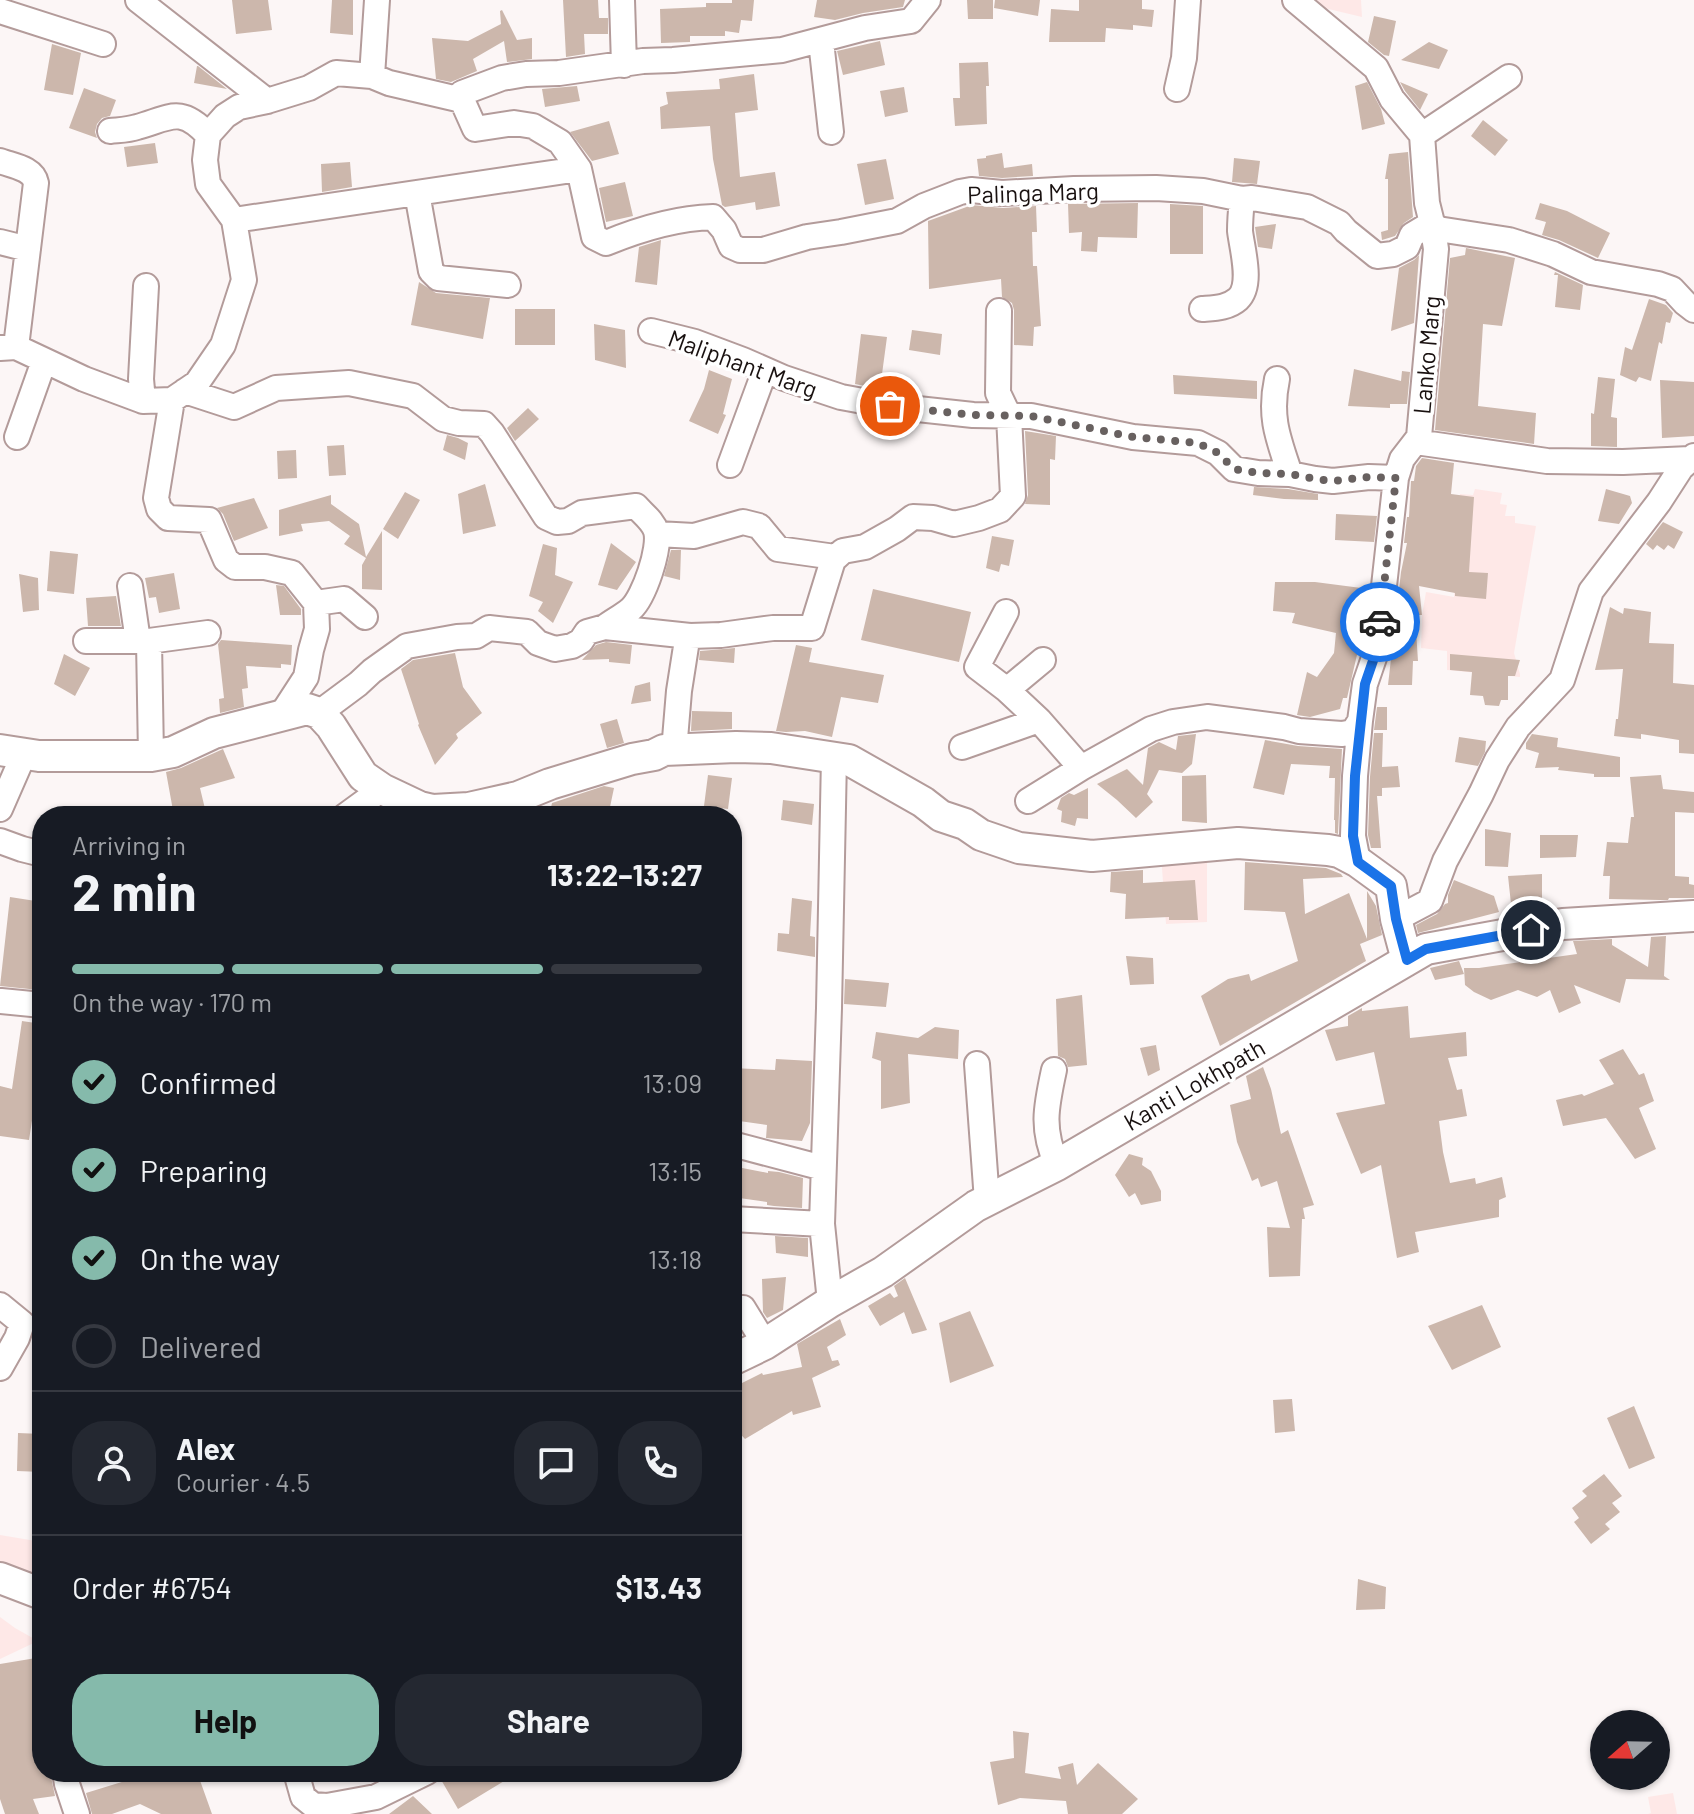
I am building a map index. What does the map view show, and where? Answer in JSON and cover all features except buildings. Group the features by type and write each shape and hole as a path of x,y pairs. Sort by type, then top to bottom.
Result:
{"main road":[{"path":"12,752 39,756 151,756 173,752 214,733 307,709 319,713 331,726 363,776 418,806"},
{"path":"478,806 518,797 550,784 664,750 771,748 834,757 849,760 923,802 941,816 1019,848 1092,856 1238,843 1339,852 1391,886 1407,960"},
{"name":"Kanti Lokhpath","path":"742,1355 883,1272 976,1206 1057,1165 1426,949 1563,924 1694,916"},
{"path":"0,1578 32,1590"}],"street":[{"path":"138,0 267,101"},
{"path":"372,76 377,0"},
{"path":"622,0 624,65"},
{"path":"234,220 579,169 560,142 533,126 514,123 475,129 462,93 502,78 643,61 782,50 865,28 911,21 928,0"},
{"path":"1177,89 1184,58 1188,0"},
{"path":"1295,0 1376,68 1392,99 1422,135 1509,77"},
{"path":"0,11 103,44"},
{"path":"821,41 831,132"},
{"path":"280,717 306,677 317,629 316,603 292,573 265,567 235,567 226,560 209,520 168,518 159,509 156,498 178,396 197,383 223,345 244,280 234,220 208,184 205,160 208,135 225,116 239,107 309,88 336,73 372,76 462,100"},
{"path":"110,131 134,128 172,115 196,122 208,135"},
{"name":"Lanko Marg","path":"1358,862 1353,836 1360,721 1365,684 1377,649 1396,478 1402,459 1419,437 1436,249 1427,203 1422,135"},
{"path":"0,161 30,172 36,183 28,249 8,348 143,401 178,396 234,407 276,388 349,383 413,396 443,419 484,424 546,517 557,522 568,521 582,513 636,506 650,521 657,534 647,584 633,607 605,627 587,632 581,641 555,649 538,643 527,632 489,628 476,636 407,646 319,713"},
{"name":"Palinga Marg","path":"579,169 594,237 606,243 658,225 696,217 713,217 724,230 731,246 740,250 763,250 807,237 897,221 924,206 971,190 1002,193 1156,188 1252,198 1307,207 1339,223 1377,256 1393,254 1407,247 1412,235 1432,223"},
{"path":"417,193 431,271 438,278 508,285"},
{"path":"1202,309 1224,307 1237,301 1243,293 1247,278 1240,228 1242,199"},
{"path":"1432,223 1438,229 1509,240 1553,254 1591,272 1658,284 1672,289 1694,310"},
{"path":"0,242 28,249"},
{"path":"143,401 141,379 146,286"},
{"path":"605,627 690,636 773,628 812,628 835,557 843,551 865,547 913,517 954,524 1000,510 1013,496 1009,416 998,393 999,311"},
{"name":"Maliphant Marg","path":"651,331 695,342 841,397 903,408 973,415 1031,416 1133,437 1198,443 1218,453 1234,469 1258,473 1333,481 1396,478"},
{"path":"17,437 44,361"},
{"path":"730,465 765,370"},
{"path":"1277,379 1273,418 1290,474"},
{"path":"1416,442 1547,461 1623,462 1692,457"},
{"path":"1396,919 1430,901 1445,861 1497,760 1518,727 1562,680 1591,591 1692,457"},
{"path":"657,534 694,536 743,522 759,526 778,549 835,557"},
{"path":"130,586 143,641 151,756"},
{"path":"316,603 344,599 365,617"},
{"path":"1006,612 977,667 1039,720 1081,768"},
{"path":"86,641 143,641 208,633"},
{"path":"674,751 679,691 690,636"},
{"path":"1007,690 1043,660"},
{"path":"1028,801 1151,729 1173,722 1207,717 1342,734 1353,732 1360,721"},
{"path":"962,747 1039,720"},
{"path":"0,809 12,752"},
{"path":"830,1302 822,1224 834,757"},
{"path":"359,806 382,789"},
{"path":"0,841 32,852"},
{"path":"0,1002 32,1004"},
{"path":"977,1064 987,1201"},
{"path":"1054,1070 1046,1107 1048,1143 1057,1165"},
{"path":"742,1147 823,1168"},
{"path":"742,1220 822,1224"},
{"path":"0,1305 22,1323 0,1368"},
{"path":"742,1308 765,1344"},
{"path":"67,1782 77,1814"},
{"path":"299,1782 303,1797 313,1805 327,1806 376,1797 407,1782"}],"shaded area":[{"path":"1317,0 1361,0 1362,17 1316,6"},
{"path":"1475,489 1502,493 1500,504 1507,505 1505,516 1515,516 1515,523 1536,526 1514,653 1520,677 1447,670 1447,651 1421,648 1426,592 1454,597 1460,494 1473,495"},
{"path":"1161,854 1207,856 1207,922 1166,924"},
{"path":"0,1535 32,1540 32,1583 0,1573"},
{"path":"0,1617 32,1638 32,1644 0,1659"},
{"path":"1673,1793 1677,1814 1648,1814 1651,1813 1648,1797"}],"way so far":[{"path":"890,406 973,415 1031,416 1133,437 1198,443 1218,453 1234,469 1258,473 1333,481 1396,478 1380,622"}],"route":[{"path":"1380,622 1377,649 1365,684 1360,721 1353,836 1358,862 1391,886 1407,960 1426,949 1531,930"}]}
